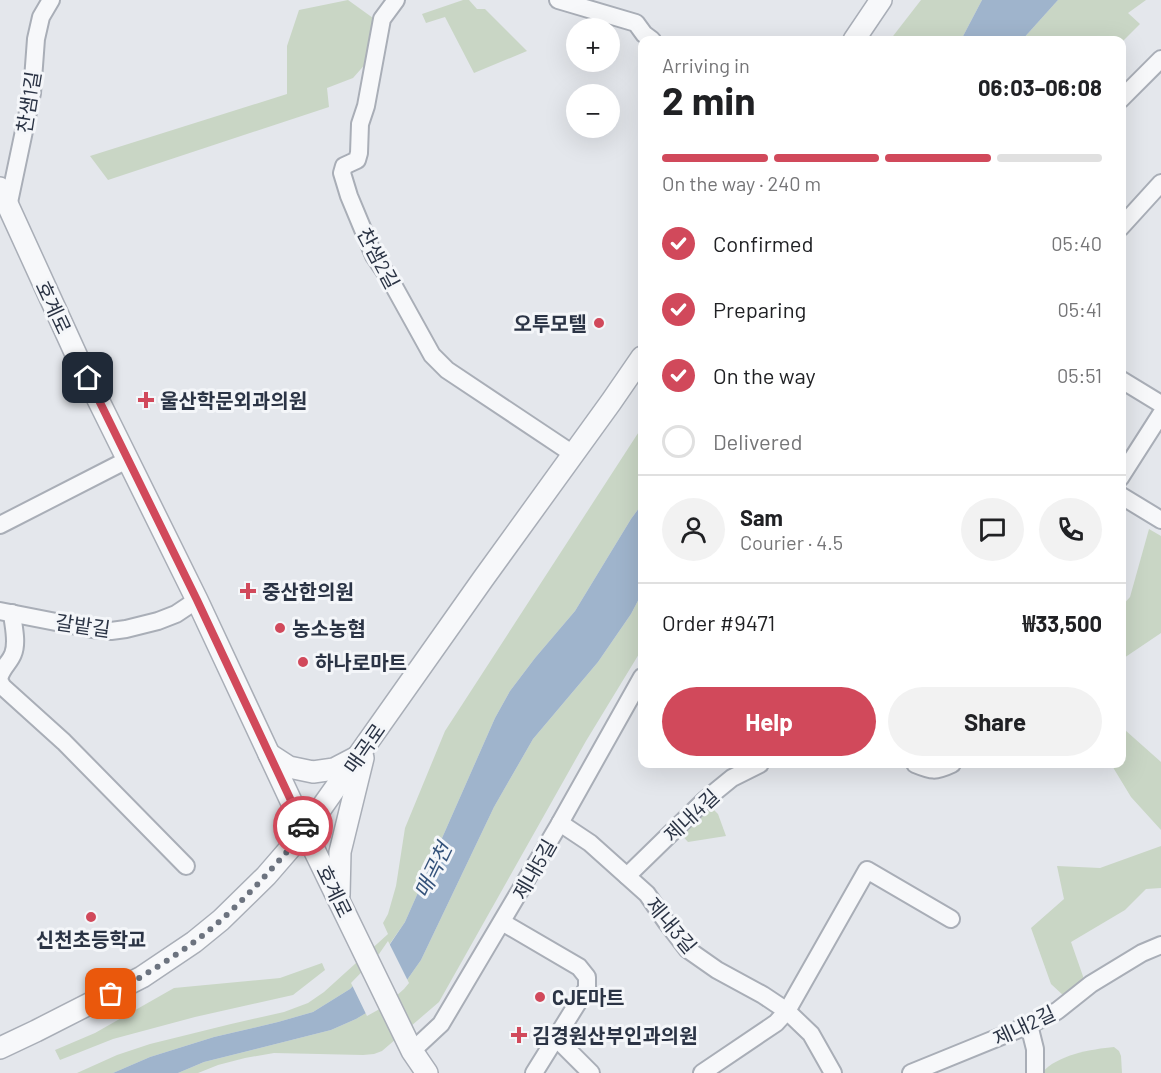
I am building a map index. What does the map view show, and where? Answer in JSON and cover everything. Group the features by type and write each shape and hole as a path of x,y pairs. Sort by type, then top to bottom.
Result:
{"street":[{"name":"찬샘1길","path":"4,197 32,93 36,39 41,17 51,0"},
{"name":"찬샘2길","path":"396,0 382,20 366,106 360,124 357,160 344,166 342,173 357,216 374,256 391,281 432,355 447,369 573,454"},
{"path":"558,0 636,23 647,36"},
{"path":"857,36 881,0"},
{"path":"1126,94 1161,59"},
{"path":"1126,221 1161,183"},
{"name":"호계로","path":"4,197 79,361 197,600 305,831 412,1051"},
{"name":"매곡로","path":"0,1048 142,977 194,942 221,920 266,876 305,831 638,363"},
{"path":"1126,383 1161,404"},
{"path":"1126,469 1161,414"},
{"path":"0,525 127,460"},
{"path":"1126,499 1161,520"},
{"name":"갈밭길","path":"6,612 111,631 158,621 176,614 197,600"},
{"path":"0,676 13,653 15,641 6,612"},
{"path":"0,682 64,742 186,866"},
{"name":"제내5길","path":"412,1051 441,1024 560,823 638,684"},
{"path":"269,754 289,767 314,772 334,769 362,750"},
{"path":"339,901 340,852 362,750"},
{"name":"제내4길","path":"627,876 705,800 732,778 752,768"},
{"path":"924,768 930,771 942,768"},
{"name":"제내3길","path":"560,823 590,843 647,894 687,949 717,970 787,1011 811,1034 833,1073"},
{"path":"702,1073 776,1023 787,1011 867,870 951,919"},
{"path":"502,922 579,968 587,977 587,988 534,1073"},
{"name":"제내2길","path":"911,1073 1057,1011 1090,984 1142,953 1161,945"},
{"path":"1029,1024 1035,1049 1035,1073"},
{"path":"556,1038 591,1073"},
{"path":"412,1051 427,1073"}],"green space":[{"path":"348,0 373,18 368,61 353,78 327,88 329,107 108,180 90,156 287,94 287,46 299,10"},
{"path":"469,0 477,9 485,9 527,51 474,73 445,17 426,23 422,14"},
{"path":"921,0 982,0 963,36 893,36"},
{"path":"1058,0 1146,0 1128,13 1140,24 1126,38 1126,36 1026,36"},
{"path":"638,433 638,509 575,611 510,691 495,718 405,922 382,955 350,989 313,1012 214,1037 150,1057 113,1073 77,1073 117,1055 150,1044 284,1012 308,1003 324,992 388,934 383,923 396,886 405,828 445,731"},
{"path":"1149,529 1161,536 1161,633 1126,657 1126,601 1130,597"},
{"path":"638,601 638,656 586,741 439,1002 382,1051 374,1054 274,1053 218,1065 198,1073 178,1073 204,1062 331,1030 383,1003 402,987 421,960 494,807 533,739 598,662"},
{"path":"1126,731 1161,762 1161,830 1131,797 1113,768 1126,768"},
{"path":"709,805 718,814 726,836 688,842 679,832"},
{"path":"1161,846 1161,888 1146,889 1125,910 1071,942 1085,982 1064,996 1051,984 1031,928 1064,899 1057,866 1100,868"},
{"path":"322,963 325,970 293,995 195,1017 113,1039 60,1060 55,1050 95,1033 174,988 280,978"},
{"path":"1114,1047 1121,1056 1122,1073 1042,1073 1065,1057 1085,1051"}],"water":[{"path":"982,0 1058,0 1026,36 963,36"},
{"name":"매곡천","path":"638,509 638,601 598,662 533,739 494,807 421,960 402,987 383,1003 331,1030 204,1062 178,1073 113,1073 150,1057 214,1037 313,1012 350,989 382,956 405,922 495,718 510,691 575,611"}],"pier":[{"path":"388,941 409,983 385,1006 367,1016 351,983 379,954"}],"way so far":[{"path":"111,994 142,977 194,942 221,920 266,876 305,831 303,826"}],"place":[{"name":"오투모텔","path":"599,323"},
{"name":"울산학문외과의원","path":"146,400"},
{"name":"중산한의원","path":"248,591"},
{"name":"농소농협","path":"280,628"},
{"name":"하나로마트","path":"303,662"},
{"name":"신천초등학교","path":"91,917"},
{"name":"CJE마트","path":"540,997"},
{"name":"김경원산부인과의원","path":"519,1035"}],"route":[{"path":"88,378 197,600 303,826"}]}
